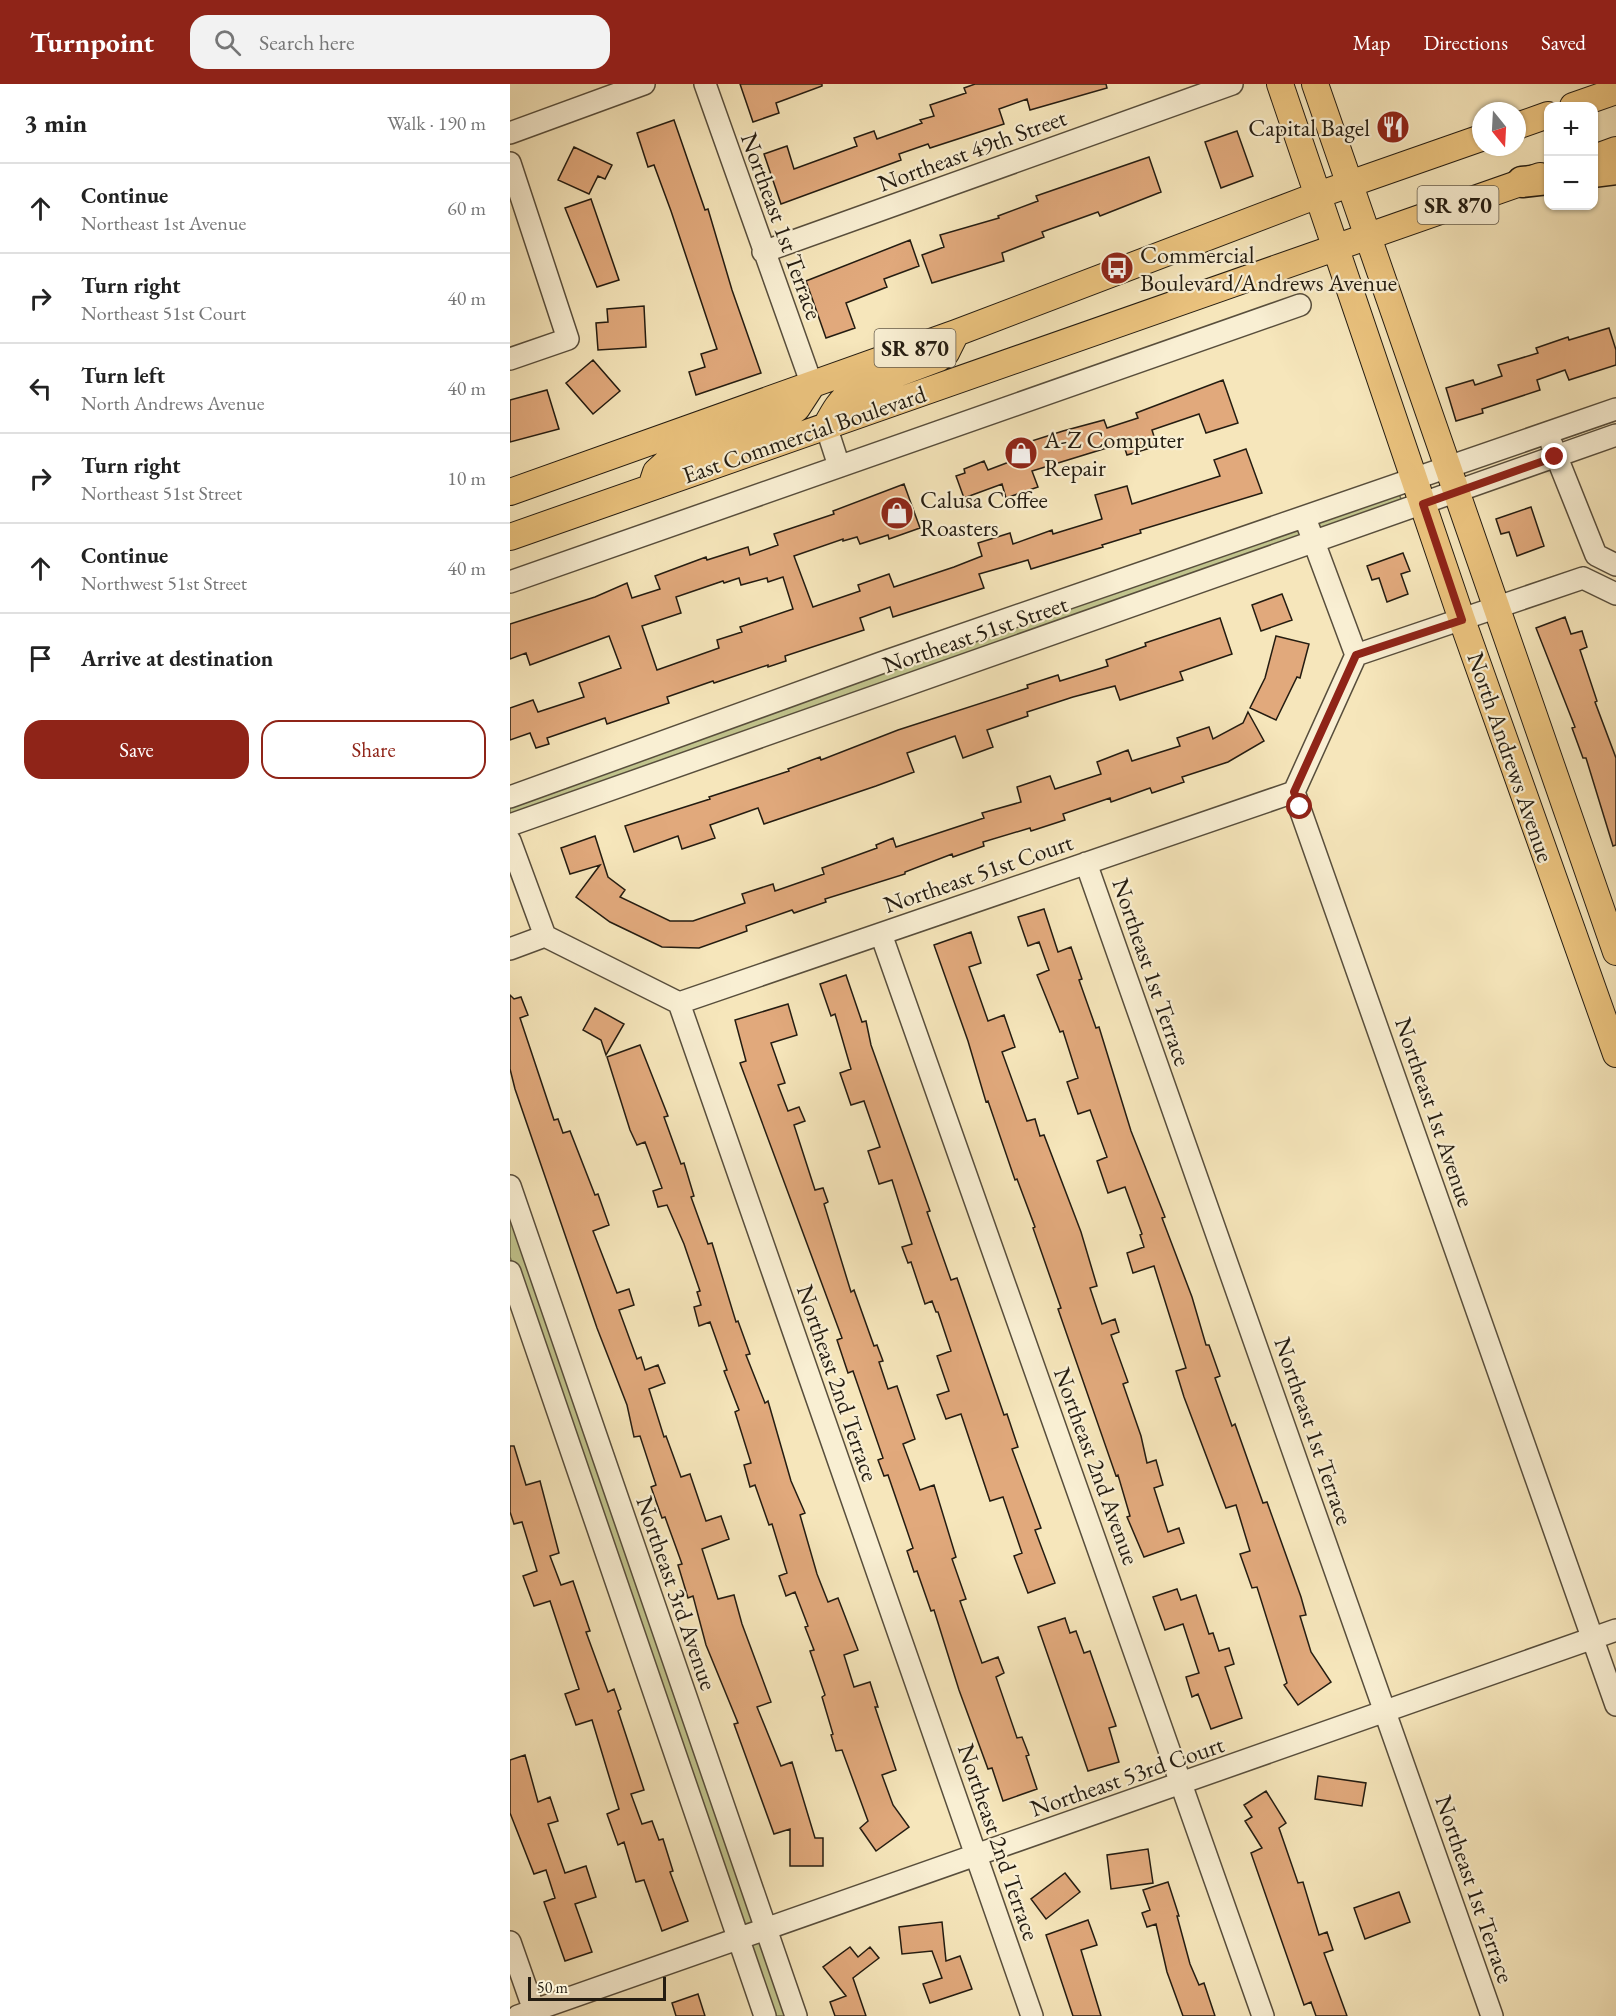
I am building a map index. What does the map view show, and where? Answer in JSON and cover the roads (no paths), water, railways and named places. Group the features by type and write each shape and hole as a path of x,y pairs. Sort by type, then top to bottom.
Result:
{"highway":[{"path":"1598,171 1616,169"}],"main road":[{"name":"North Andrews Avenue","path":"1279,84 1462,620 1616,1054"},
{"name":"North Andrews Avenue","path":"1315,84 1616,952"},
{"path":"1585,102 1616,92"},
{"path":"1526,123 1544,116"},
{"name":"SR 870","path":"1318,195 1472,141"},
{"path":"1598,156 1616,150"},
{"name":"SR 870","path":"1336,249 1540,178"},
{"name":"East Commercial Boulevard","path":"510,492 956,333 1318,195"},
{"name":"East Commercial Boulevard","path":"510,537 1336,249"},
{"path":"826,426 845,396 854,390 939,358 946,353 956,333"},
{"path":"651,487 656,472 666,463 777,423 789,416 812,385"}],"street":[{"path":"510,133 644,84"},
{"name":"Northeast 1st Terrace","path":"705,84 812,385"},
{"name":"Northeast 49th Street","path":"763,252 1232,84"},
{"path":"510,163 568,339 510,359"},
{"path":"510,582 1300,306"},
{"name":"Northeast 51st Street","path":"510,797 889,660 1616,409"},
{"path":"826,426 839,466"},
{"path":"1548,433 1555,457 1596,555 1616,565"},
{"name":"Northeast 51st Street","path":"510,825 1616,435"},
{"path":"1294,792 1356,655 1305,518"},
{"path":"1356,655 1583,578 1596,555"},
{"path":"1583,578 1616,594"},
{"path":"889,660 899,688"},
{"name":"Northeast 51st Court","path":"678,1003 1294,792"},
{"name":"Northeast 1st Avenue","path":"1294,792 1616,1705"},
{"path":"510,841 545,936 678,1003"},
{"name":"Northeast 1st Terrace","path":"1086,863 1492,2016"},
{"name":"Northeast 2nd Avenue","path":"881,934 1183,1783 1263,2016"},
{"path":"510,949 545,936"},
{"name":"Northeast 2nd Terrace","path":"678,1003 1032,2016"},
{"name":"Northeast 3rd Avenue","path":"510,1186 796,2016"},
{"path":"510,1272 765,2016"},
{"path":"573,1455 600,1446"},
{"name":"Northeast 53rd Court","path":"530,2014 1616,1630"},
{"path":"690,1797 717,1788"},
{"path":"510,1942 530,2014"}],"place":[{"name":"Capital Bagel","path":"1393,127"},
{"name":"Commercial Boulevard/Andrews Avenue","path":"1117,268"},
{"name":"A-Z Computer Repair","path":"1021,453"},
{"name":"Calusa Coffee Roasters","path":"897,513"}]}
